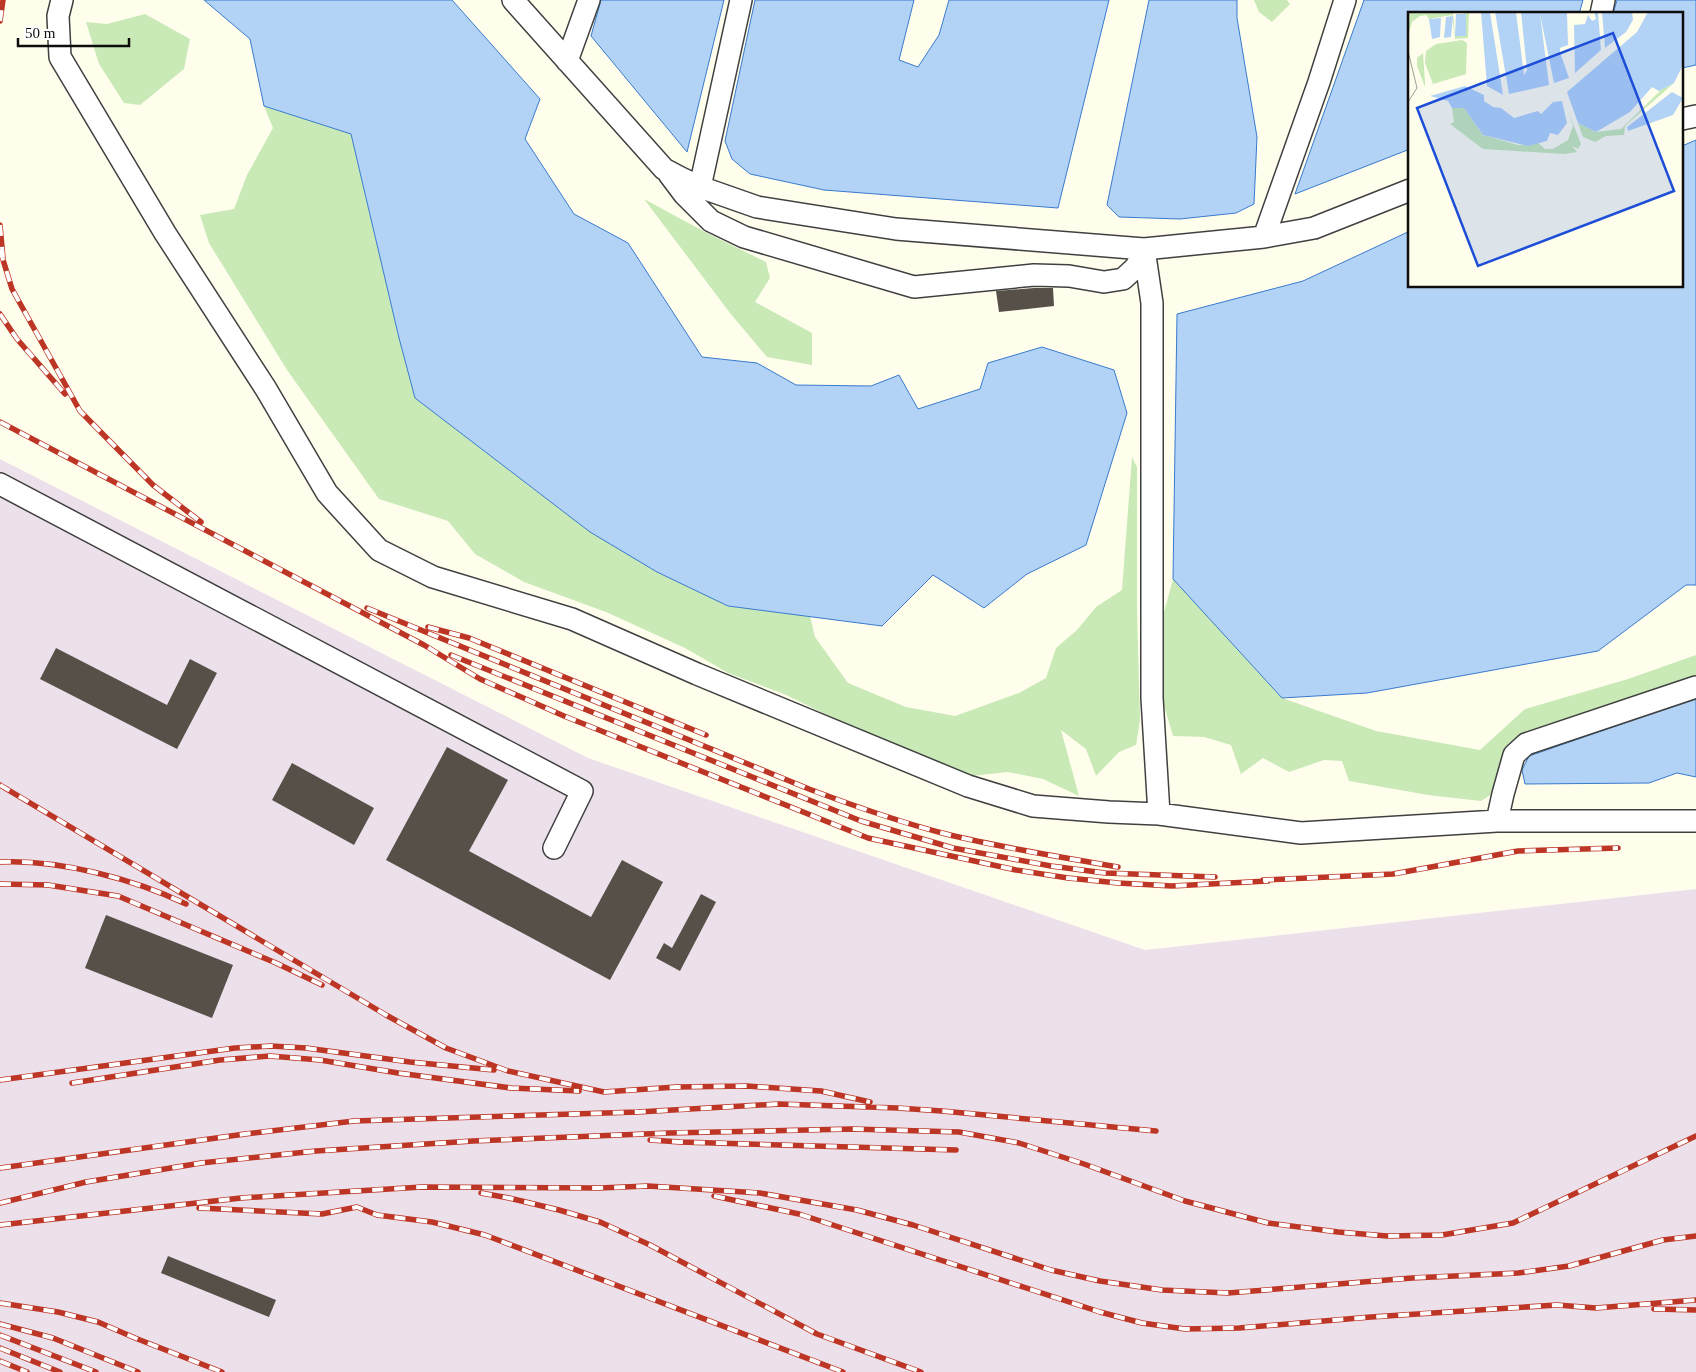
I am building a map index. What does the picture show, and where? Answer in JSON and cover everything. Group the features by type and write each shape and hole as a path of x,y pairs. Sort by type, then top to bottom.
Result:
{"lane":[{"path":"62,0 58,16 60,57 165,233 266,390 327,493 379,550 432,577 572,619 697,674 968,786 1033,806 1159,814 1301,834 1497,821 1696,821"},
{"path":"513,0 664,169 684,194 711,221 744,237 914,287 1034,275 1068,276 1104,282 1123,279 1136,267 1144,249"},
{"path":"567,61 589,0"},
{"path":"700,187 741,0"},
{"path":"1264,237 1319,82 1345,0"},
{"path":"664,169 700,187 757,207 896,229 1144,249 1264,237 1314,228 1408,191"},
{"path":"1144,249 1152,303 1152,698 1159,814"},
{"path":"0,484 582,791 554,848"},
{"path":"1497,821 1514,754 1526,744 1696,687"}],"shaded area":[{"path":"0,459 588,758 1145,950 1696,889 1696,1372 0,1372"}],"green space":[{"path":"1254,0 1287,0 1290,4 1272,22 1259,12"},
{"path":"145,14 190,39 184,69 140,105 124,103 99,64 86,22 107,24"},
{"path":"264,106 351,134 415,398 590,532 728,606 810,616 815,637 848,683 906,707 955,716 1019,693 1046,678 1056,648 1077,630 1096,607 1122,590 1132,457 1137,467 1137,609 1140,720 1136,745 1119,752 1096,776 1086,749 1061,730 1079,796 1043,779 1008,772 971,776 871,736 784,694 728,673 685,648 606,612 524,582 475,554 448,521 379,499 287,370 209,243 200,215 234,209 247,175 273,128"},
{"path":"644,199 766,262 770,278 755,302 812,333 812,365 767,357 730,313"},
{"path":"1173,579 1282,698 1376,731 1480,750 1525,709 1628,679 1696,655 1696,679 1519,737 1495,792 1481,801 1428,795 1349,781 1342,761 1324,760 1289,772 1263,758 1241,774 1231,745 1204,737 1173,736 1163,702 1161,623"}],"water":[{"path":"204,0 452,0 540,99 525,139 574,214 628,243 702,357 757,363 796,385 871,386 899,375 918,409 980,389 988,363 1042,347 1114,370 1127,413 1086,545 1027,574 984,608 933,575 882,626 728,606 657,572 590,532 415,398 351,134 264,106 250,39"},
{"path":"601,0 724,0 687,152 591,36"},
{"path":"755,0 914,0 899,60 918,67 939,35 949,0 1109,0 1058,208 824,190 750,174 732,159 725,141"},
{"path":"1149,0 1237,0 1237,18 1257,137 1254,204 1236,213 1180,219 1119,217 1107,205"},
{"path":"1364,0 1583,0 1580,12 1408,12 1408,150 1295,194"},
{"path":"1617,0 1696,0 1696,65 1684,68 1684,12 1614,12"},
{"path":"1696,140 1696,585 1686,585 1598,651 1367,693 1282,698 1173,579 1177,314 1303,281 1408,232 1408,288 1684,288 1684,145"},
{"path":"1696,698 1696,777 1677,773 1649,783 1525,784 1522,770 1529,756"}],"building":[{"path":"1053,288 1054,306 999,312 996,291"},
{"path":"56,648 167,705 190,659 217,673 177,749 40,679"},
{"path":"447,747 508,780 469,851 591,917 622,860 663,882 610,980 386,860"},
{"path":"292,763 374,808 354,845 272,800"},
{"path":"701,894 716,902 680,971 656,958 664,943 672,948"},
{"path":"106,915 233,965 212,1018 85,968"},
{"path":"168,1256 276,1300 269,1317 161,1273"}],"railway":[{"path":"0,21 3,0"},
{"path":"0,225 3,258"},
{"path":"0,250 12,289 80,411 153,485 201,522"},
{"path":"0,314 17,339 65,394"},
{"path":"0,422 424,645 480,679 564,716 868,838 1016,870 1068,878 1172,886 1268,881"},
{"path":"367,608 809,789 860,808 967,839 1118,867"},
{"path":"428,627 469,638 706,735"},
{"path":"451,655 861,821 953,848 1051,866 1105,873 1215,877"},
{"path":"0,785 386,1015 446,1048 508,1071 604,1092 676,1087 747,1086 821,1091 870,1102"},
{"path":"1263,880 1393,874 1518,851 1618,848"},
{"path":"0,862 23,862 71,867 143,886 186,904"},
{"path":"0,884 48,885 118,896 276,963 322,985"},
{"path":"0,1080 235,1048 271,1046 306,1048 410,1062 494,1070"},
{"path":"72,1083 220,1060 270,1056 320,1060 398,1073 511,1088 579,1091"},
{"path":"0,1168 354,1121 638,1112 779,1104 942,1111 1156,1131"},
{"path":"0,1203 86,1182 201,1163 316,1151 473,1141 669,1133 852,1129 959,1132 1019,1143 1084,1164 1185,1201 1268,1223 1387,1236 1442,1235 1513,1223 1696,1136"},
{"path":"650,1140 956,1150"},
{"path":"0,1225 241,1198 422,1187 599,1188 648,1186 760,1193 857,1210 913,1225 1051,1270 1100,1281 1162,1290 1228,1293 1412,1278 1518,1273 1569,1266 1663,1240 1696,1236"},
{"path":"481,1193 559,1210 600,1222 650,1245 817,1334 921,1372"},
{"path":"714,1196 799,1214 1100,1312 1142,1323 1185,1329 1239,1328 1557,1305 1596,1308 1696,1300"},
{"path":"199,1208 322,1214 357,1207 377,1215 432,1222 485,1235 843,1372"},
{"path":"0,1303 58,1312 98,1322 222,1372"},
{"path":"1654,1309 1696,1310"},
{"path":"0,1324 53,1338 138,1372"},
{"path":"0,1335 96,1372"},
{"path":"0,1348 60,1372"},
{"path":"0,1361 27,1372"}]}
